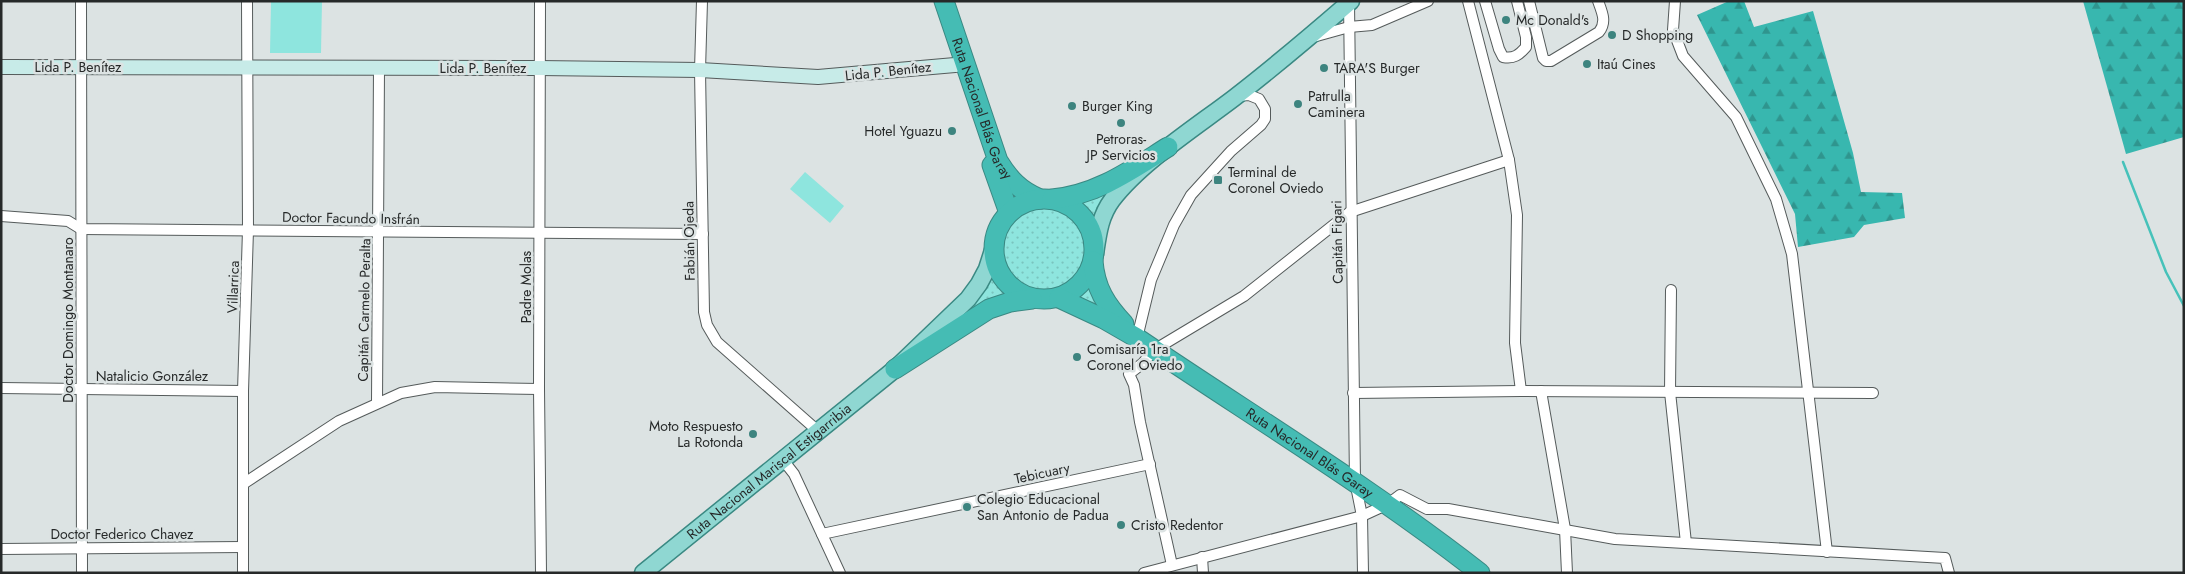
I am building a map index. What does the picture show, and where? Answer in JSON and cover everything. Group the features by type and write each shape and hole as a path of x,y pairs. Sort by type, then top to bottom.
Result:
{"highway":[{"name":"Ruta Nacional Blás Garay","path":"934,1 998,161 1007,176 1019,188 1045,199"},
{"name":"Ruta Nacional Blás Garay","path":"944,1 960,63 1009,213"},
{"path":"1032,299 1019,294 1004,280 995,261 994,247 998,229 1009,213 1028,201 1072,196 1097,189 1168,147"},
{"path":"895,369 989,309 1010,302 1059,298 1072,291 1084,281 1094,257 1094,238 1088,224 1078,212 1066,204 1045,199"},
{"name":"Ruta Nacional Blás Garay","path":"1094,257 1096,281 1100,293 1106,304 1137,338"},
{"name":"Ruta Nacional Blás Garay","path":"1059,298 1104,319 1137,338 1355,481 1420,526 1480,573"}],"main road":[{"path":"1094,257 1100,221 1111,201 1128,182 1168,147 1236,96 1350,2"},
{"name":"Ruta Nacional Mariscal Estigarribia","path":"643,573 895,369 968,299 987,269 994,247"}],"street":[{"name":"Doctor Domingo Montanaro","path":"81,1 82,573"},
{"name":"Villarrica","path":"243,573 243,391 248,230 247,1"},
{"name":"Padre Molas","path":"540,1 539,389 541,573"},
{"name":"Fabián Ojeda","path":"702,1 700,70 704,312 707,326 717,342 819,432"},
{"path":"1305,39 1348,26 1372,25 1428,1"},
{"path":"1468,1 1509,160 1517,215 1515,343 1521,391"},
{"path":"1485,1 1499,49 1503,56 1511,58 1520,54 1526,47 1526,38 1517,1"},
{"path":"1529,1 1544,58 1546,61 1551,61 1600,32 1604,26 1604,18 1598,1"},
{"path":"1675,1 1673,30 1683,56 1736,116 1776,199 1792,254 1827,552"},
{"name":"Capitán Figari","path":"1350,2 1348,26 1355,481 1362,516 1363,573"},
{"name":"Lida P. Benítez","path":"1,66 700,70 818,77 960,63"},
{"name":"Capitán Carmelo Peralta","path":"377,403 380,68"},
{"path":"1137,338 1151,280 1174,224 1187,203 1211,172 1265,119 1265,109 1258,99 1249,95 1236,96"},
{"path":"1172,565 1140,422 1134,385 1129,374 1144,363 1154,350 1244,296 1350,212 1509,160"},
{"name":"Doctor Facundo Insfrán","path":"1,216 68,221 81,229 703,234"},
{"path":"1671,290 1670,392 1686,543"},
{"path":"243,484 339,421 401,393 435,387 539,389"},
{"name":"Natalicio González","path":"1,388 243,391"},
{"path":"1354,393 1541,391 1873,393"},
{"path":"1541,391 1565,529 1567,573"},
{"path":"783,460 794,474 840,573"},
{"name":"Tebicuary","path":"822,534 1150,464"},
{"path":"1144,573 1362,516 1388,504 1400,495 1427,510 1448,509 1615,539 1945,558 1949,573"},
{"name":"Doctor Federico Chavez","path":"1,548 243,547"},
{"path":"1202,557 1203,573"}],"shaded area":[{"path":"271,1 322,1 321,53 270,53"},
{"path":"805,172 844,206 830,223 790,189"},
{"path":"1123,180 1094,224 1087,211 1074,202"},
{"path":"1045,205 1062,208 1076,218 1086,232 1089,249 1086,266 1076,280 1062,290 1045,293 1028,290 1014,280 1004,266 1001,249 1004,232 1014,218 1028,208"},
{"path":"992,268 997,281 1011,293 940,334"},
{"path":"1091,282 1107,315 1074,298 1085,291"}],"green space":[{"path":"1729,1 1744,1 1754,27 1813,11 1853,153 1861,192 1902,193 1905,218 1864,225 1854,237 1798,247 1795,214 1697,15"},
{"path":"2083,1 2184,1 2184,137 2126,154"}],"waterway":[{"path":"2123,162 2166,272 2184,306"}],"place":[{"name":"Mc Donald's","path":"1506,20"},
{"name":"D Shopping","path":"1612,35"},
{"name":"Itaú Cines","path":"1587,64"},
{"name":"TARA'S Burger","path":"1324,68"},
{"name":"Patrulla Caminera","path":"1298,104"},
{"name":"Burger King","path":"1072,106"},
{"name":"Petroras- JP Servicios","path":"1121,123"},
{"name":"Hotel Yguazu","path":"952,131"},
{"name":"Terminal de Coronel Oviedo","path":"1218,180"},
{"name":"Comisaría 1ra Coronel Oviedo","path":"1077,357"},
{"name":"Moto Respuesto La Rotonda","path":"753,434"},
{"name":"Colegio Educacional San Antonio de Padua","path":"967,507"},
{"name":"Cristo Redentor","path":"1121,525"}]}
